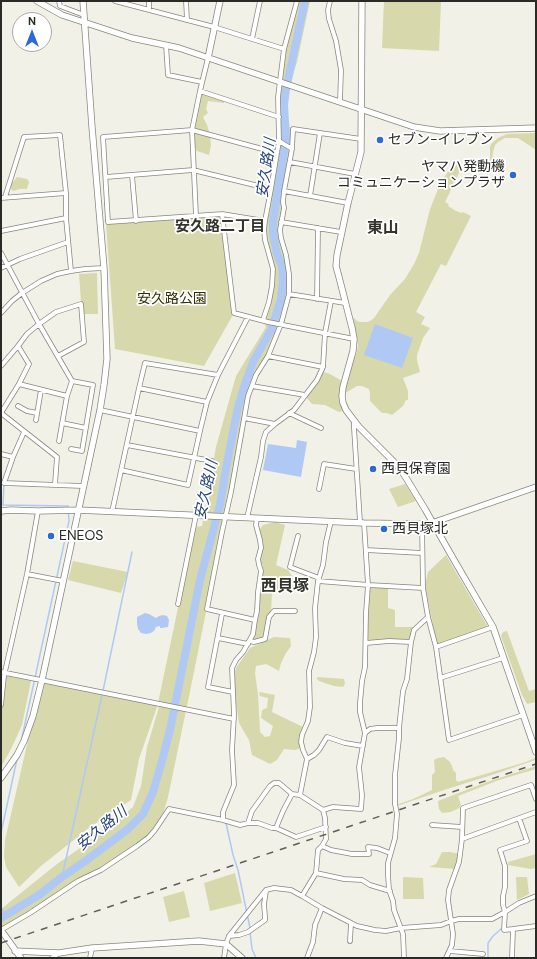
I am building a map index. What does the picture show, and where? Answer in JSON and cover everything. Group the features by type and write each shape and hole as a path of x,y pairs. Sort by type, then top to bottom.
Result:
{"street":[{"path":"37,1 62,15 132,38 179,48 414,127 440,131 536,128"},
{"path":"59,1 60,6 84,15"},
{"path":"2,776 17,755 33,716 100,410 107,359 104,268 83,1"},
{"path":"116,1 214,27 284,49"},
{"path":"149,1 149,10"},
{"path":"186,1 187,20"},
{"path":"196,216 192,130 220,1"},
{"path":"252,39 260,1"},
{"path":"263,320 272,286 273,269 265,240 264,230 280,141 278,97 284,49 297,1"},
{"path":"330,1 328,10 329,19 336,41 341,70 340,102"},
{"path":"362,1 360,152 341,232 336,266 354,339 353,351 342,393 344,403 346,410 359,427 400,469 425,509 493,627 536,752"},
{"path":"166,45 168,75 202,82"},
{"path":"200,91 279,117"},
{"path":"255,620 222,614 207,609 231,492 248,396 256,375 268,356 281,324 289,294 289,274 280,230 284,208 282,202 290,162 293,129 361,139"},
{"path":"265,221 222,214 108,222 103,136 192,130 278,154"},
{"path":"310,196 320,134"},
{"path":"66,193 3,197 24,137 60,135 66,193 66,218 71,271"},
{"path":"280,141 291,149"},
{"path":"290,162 355,174"},
{"path":"106,177 193,170 271,189"},
{"path":"132,174 136,221"},
{"path":"284,191 348,203"},
{"path":"222,214 234,313 268,322 354,339"},
{"path":"1,232 66,218"},
{"path":"281,222 341,232"},
{"path":"317,299 318,228"},
{"path":"1,268 20,259 68,242"},
{"path":"1,254 72,381 67,396 59,441"},
{"path":"1,313 22,293 41,281 57,274 85,268 104,268"},
{"path":"289,294 345,303"},
{"path":"247,518 266,432 294,410 317,380 323,367 325,333 331,301"},
{"path":"1,366 27,334 39,324 56,312 81,304 84,342 58,356"},
{"path":"121,470 188,485 207,402 218,375 248,317"},
{"path":"18,346 28,364 19,384 1,413 57,457 55,484"},
{"path":"268,356 323,367"},
{"path":"112,512 145,363 218,375"},
{"path":"71,449 82,451 93,385 72,381"},
{"path":"19,384 67,396"},
{"path":"252,386 305,396"},
{"path":"139,388 207,402"},
{"path":"36,420 42,390"},
{"path":"18,406 27,411 37,412"},
{"path":"100,410 200,431"},
{"path":"289,414 320,428"},
{"path":"244,418 275,424"},
{"path":"323,810 333,807 361,809 362,795 359,767 365,733 360,712 360,703 365,667 368,585 366,550 356,469 354,421"},
{"path":"62,423 86,428"},
{"path":"24,432 2,483 83,486"},
{"path":"127,445 212,461"},
{"path":"1,454 13,457"},
{"path":"319,489 324,464 356,469"},
{"path":"1,511 78,510 422,524 536,487"},
{"path":"1,705 3,672 27,574 38,511"},
{"path":"178,604 196,515"},
{"path":"223,820 223,812 234,785 232,750 234,719 232,668 236,660 244,652 253,634 257,611 261,571 258,559 261,548 256,525 257,518"},
{"path":"300,795 307,759 301,742 302,735 308,721 310,707 309,671 316,637 315,608 318,579 331,521"},
{"path":"422,524 424,588 428,617 436,647 449,740 523,715"},
{"path":"298,536 290,567 318,579 368,585 424,588"},
{"path":"366,550 422,553"},
{"path":"27,574 63,581"},
{"path":"218,638 249,643 265,639 269,617 274,611 295,610"},
{"path":"222,614 208,687 233,692"},
{"path":"404,958 403,934 394,910 390,892 388,863 395,838 397,814 395,804 395,775 403,690 407,679 411,642 414,630 428,617"},
{"path":"436,647 493,627"},
{"path":"366,643 389,641 411,642"},
{"path":"440,678 503,658"},
{"path":"3,672 234,719"},
{"path":"365,733 370,729 399,728"},
{"path":"307,759 319,750 327,737 344,743 363,746"},
{"path":"248,823 252,811 270,786 274,783 279,783 292,794 300,795 323,810 326,827 326,839 318,850 316,873 302,896"},
{"path":"446,958 452,945 453,934 448,900 449,890 459,862 462,839 463,808 531,785 536,799"},
{"path":"276,828 292,794"},
{"path":"21,958 1,930 30,913 78,881 101,870 137,846 149,837 169,809 240,825 258,823 276,828 296,837 326,827"},
{"path":"462,839 536,812"},
{"path":"519,818 527,841 500,850 505,866 505,887 503,896 505,912 504,930 536,926"},
{"path":"432,825 462,827"},
{"path":"322,846 331,850 347,853 369,854 368,847 377,848 390,853"},
{"path":"316,873 344,879 362,880 370,885 390,892"},
{"path":"224,958 229,936 266,890 274,888 291,890 357,926 386,931 401,928 441,925 459,919 492,919 519,903 536,896"},
{"path":"229,936 248,932 264,920 266,890"},
{"path":"307,958 313,942 315,925 322,908"},
{"path":"350,941 351,923"},
{"path":"512,958 513,930"},
{"path":"15,951 59,953 92,948 200,941 226,944 242,958"},
{"path":"90,958 92,948"},
{"path":"450,951 483,954"},
{"path":"52,958 59,953"}],"green space":[{"path":"297,1 310,1 297,62 288,90 288,118 293,135 280,232 287,262 289,294 268,356 252,382 194,672 164,811 154,831 137,846 79,880 1,932 1,909 57,864 102,833 133,807 141,786 147,747 159,707 158,704 139,759 131,800 90,827 41,866 19,887 6,867 4,857 5,840 42,680 158,703 195,527 202,526 216,447 236,376 266,327 263,320 272,286 273,269 264,229 277,156 278,97 281,75"},
{"path":"384,1 441,1 439,51 382,48"},
{"path":"200,91 224,99 224,103 208,101 206,109 208,113 203,117 210,135 211,145 209,155 197,151 192,141 192,130 200,104"},
{"path":"536,133 536,150 518,138 505,138 498,142 495,145 490,169 490,147 491,144 498,138 507,134"},
{"path":"455,161 463,165 445,202 456,211 463,212 471,216 446,266 441,264 416,312 425,317 421,324 430,328 423,338 417,355 420,372 403,378 408,391 408,400 406,400 403,406 392,415 382,413 370,401 369,389 362,386 357,386 342,395 346,410 339,412 325,405 312,404 305,396 321,371 342,381 342,392 347,372 356,355 358,346 353,318 360,322 367,322 374,318 390,295 405,279 419,253 430,209 441,182"},
{"path":"17,177 27,179 29,182 27,189 13,191 11,189 11,184"},
{"name":"安久路公園","path":"222,214 234,313 204,366 115,349 106,223"},
{"path":"97,273 98,314 82,314 79,274"},
{"path":"405,484 416,501 398,507 389,489"},
{"path":"275,522 285,525 276,565 288,570 295,585 293,589 272,590 271,615 262,640 250,641 254,626 255,607 261,571 258,559 261,548 258,532 263,525"},
{"path":"446,555 489,629 437,646 425,585 428,572"},
{"path":"73,561 128,572 121,593 68,580"},
{"path":"369,585 388,588 388,608 395,610 395,627 414,627 408,641 366,641"},
{"path":"507,631 529,691 536,689 536,702 527,704 522,695 501,636 503,632"},
{"path":"274,637 290,638 291,646 281,663 279,671 266,664 256,666 255,673 260,732 265,737 270,736 273,726 261,718 262,710 267,708 268,698 260,696 259,692 275,695 272,712 305,728 302,748 295,750 284,749 277,760 270,764 252,755 249,740 239,723 233,682 236,668 250,648"},
{"path":"4,676 31,681 22,725 1,767 1,705"},
{"path":"317,677 344,679 345,684 343,687 334,686 319,681"},
{"path":"444,757 450,762 456,773 456,780 458,782 535,758 535,760 397,806 396,805 432,790 432,775 435,772 434,760"},
{"path":"536,766 536,769 499,780 458,796 461,805 459,808 451,812 442,813 439,809 438,801 487,782"},
{"path":"442,852 460,854 461,861 456,869 429,867 436,864"},
{"path":"536,854 536,868 531,869 508,865 508,862"},
{"path":"235,873 242,903 210,911 204,883"},
{"path":"403,877 423,878 424,899 403,899"},
{"path":"516,877 527,877 529,894 517,900"},
{"path":"184,891 190,917 169,922 163,897"}],"water":[{"path":"375,324 413,338 402,368 364,355"},
{"path":"297,440 307,442 301,477 263,470 268,444 296,448"},
{"path":"145,613 156,618 163,615 167,616 169,620 168,627 160,628 160,626 156,627 151,633 141,633 138,629 137,617"}],"waterway":[{"name":"安久路川","path":"1,918 39,895 128,829 143,814 153,792 170,730 200,580 220,505 238,407 253,362 271,330 281,299 283,281 282,266 277,254 273,233 273,222 286,139 284,105 286,89 305,1"},
{"path":"1,484 4,484 3,505 68,506 69,521 21,742"},
{"path":"62,877 132,552"},
{"path":"1,833 17,759"},
{"path":"226,823 238,870 250,928"},
{"path":"1,908 7,915"},
{"path":"488,958 488,943 501,929"},
{"path":"250,932 252,949 256,958"}],"railway":[{"path":"1,943 536,764"}],"place":[{"name":"セブン-イレブン","path":"380,140"},
{"name":"ヤマハ発動機 コミュニケーションプラザ","path":"513,175"},
{"name":"西貝保育園","path":"373,469"},
{"name":"西貝塚北","path":"384,529"},
{"name":"ENEOS","path":"51,536"}],"district":[{"name":"安久路二丁目","path":"220,227"},
{"name":"東山","path":"383,229"},
{"name":"西貝塚","path":"285,587"}]}
